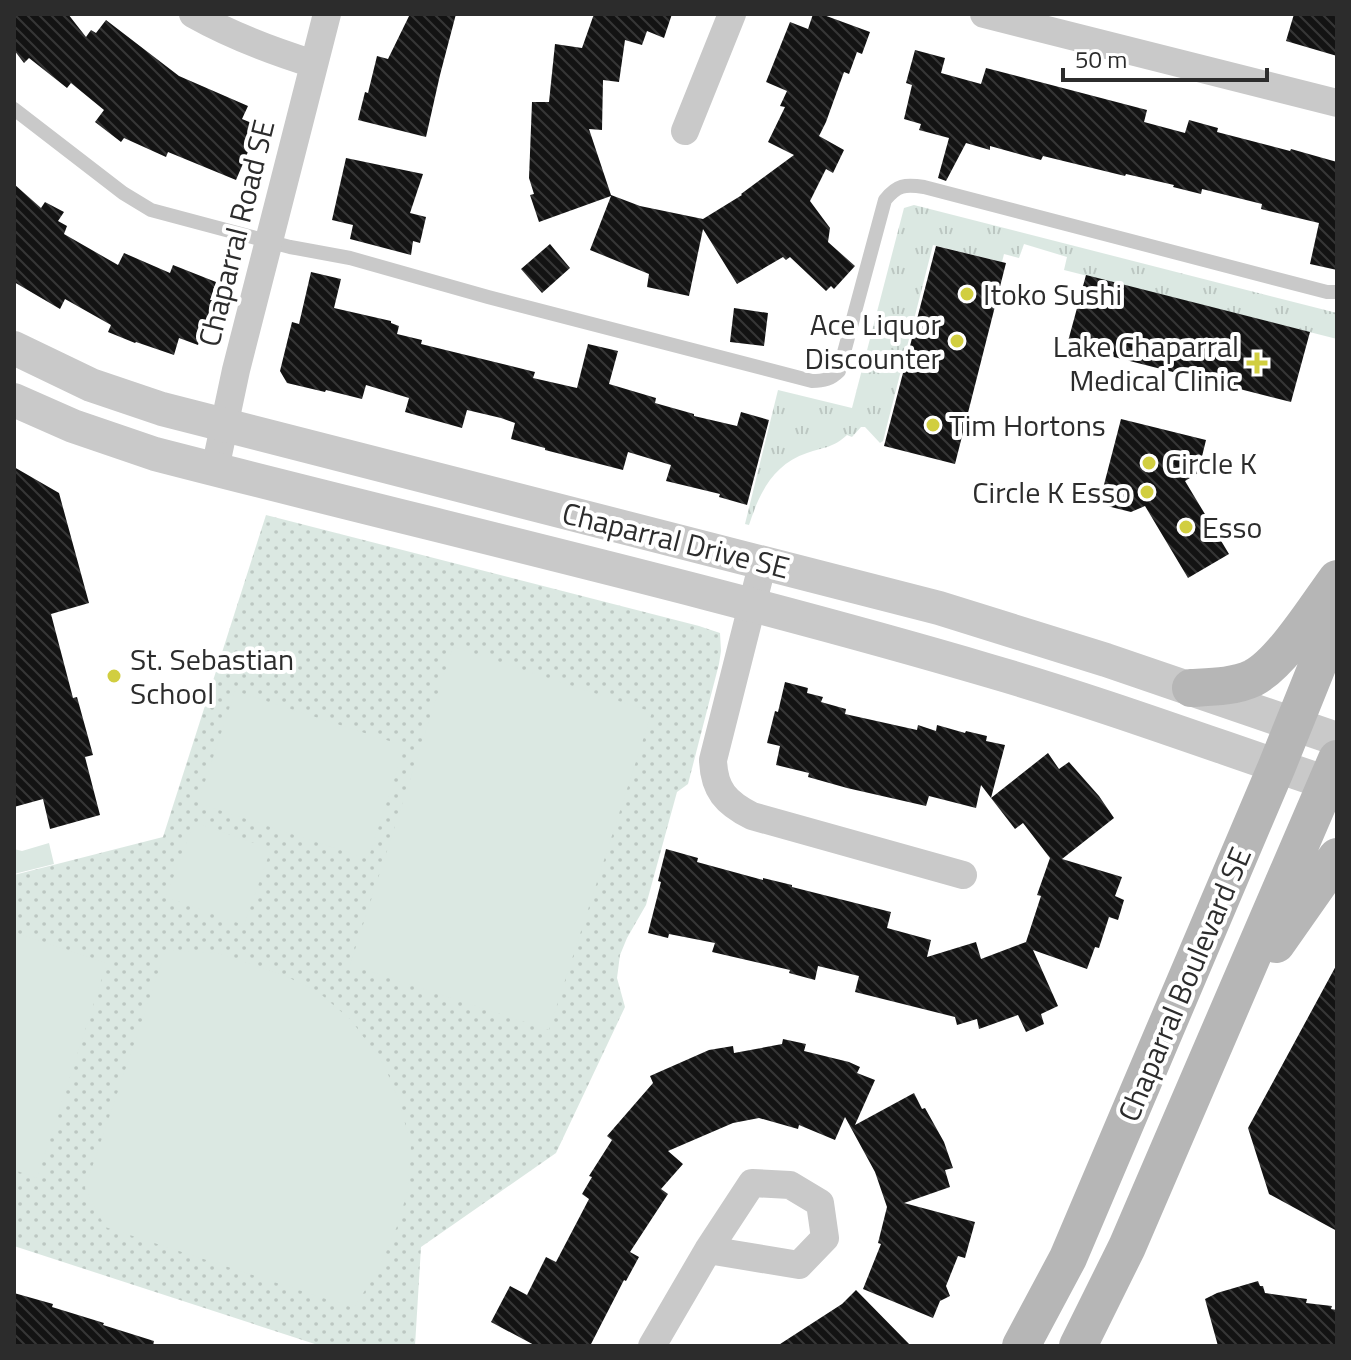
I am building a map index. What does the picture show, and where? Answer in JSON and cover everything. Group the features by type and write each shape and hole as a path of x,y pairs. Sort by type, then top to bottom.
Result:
{"main road":[{"path":"1191,688 1224,686 1260,674 1279,656 1337,579"},
{"name":"Chaparral Boulevard SE","path":"1021,1346 1068,1258 1337,617"},
{"name":"Chaparral Boulevard SE","path":"1078,1346 1127,1247 1334,776"},
{"path":"1231,1008 1337,857"}],"street":[{"path":"193,14 255,45 314,64"},
{"name":"Chaparral Road SE","path":"215,469 236,370 327,14"},
{"path":"685,131 732,14"},
{"path":"984,14 1059,23 1337,103"},
{"name":"Chaparral Drive SE","path":"14,348 56,370 128,398 978,619 1337,739"},
{"name":"Chaparral Drive SE","path":"14,400 114,441 751,605 995,672 1140,717 1277,766 1334,776"},
{"path":"763,562 713,760 714,773 724,796 735,807 752,816 963,875"},
{"path":"652,1346 708,1250"}],"lane":[{"path":"14,109 144,207 269,241 350,258 812,381 832,378 839,371 885,200 892,190 903,186 924,187 1327,292 1337,292"}],"green space":[{"path":"914,205 1337,313 1337,339 1064,270 1067,257 1024,244 1019,258 1004,254 1002,262 933,245 883,441 880,443 865,427 861,427 852,437 847,435 833,445 795,458 776,472 758,502 749,525 745,524 778,390 852,408 904,208"},
{"path":"266,515 720,633 719,664 688,784 677,792 646,905 620,955 617,978 625,1007 556,1153 421,1247 415,1346 321,1346 14,1246 14,875 163,837"},
{"path":"453,647 652,712 549,1030 350,965"},
{"path":"235,691 405,746 368,859 198,803"},
{"path":"194,822 271,849 244,925 166,897"},
{"path":"49,843 54,864 14,874 14,849 22,851"},
{"path":"14,932 107,963 37,1178 14,1170"},
{"path":"166,950 218,953 281,974 317,991 351,1020 384,1065 398,1098 411,1145 408,1189 398,1224 380,1266 354,1308 105,1227 85,1188"}],"building":[{"path":"14,14 68,14 86,37 91,30 96,33 106,20 179,76 248,106 242,119 259,126 236,180 168,152 166,157 124,138 121,142 95,122 104,110 71,83 67,88 29,58 24,63 14,50"},
{"path":"410,14 456,14 426,137 358,120 377,56 388,59"},
{"path":"594,14 672,14 664,38 647,31 642,45 625,40 619,82 603,80 602,130 589,129 611,195 640,206 703,219 742,195 794,155 768,142 785,107 780,106 787,91 766,82 790,22 808,29 813,14 821,14 870,32 862,54 857,52 849,74 844,72 819,136 844,150 833,173 826,169 810,201 830,228 828,242 855,266 834,289 831,286 826,291 790,257 786,260 783,257 737,284 703,229 689,296 647,287 649,274 590,250 611,196 539,222 530,195 534,194 529,178 532,102 549,102 555,44 582,48"},
{"path":"1294,14 1337,14 1337,56 1286,41"},
{"path":"915,50 945,58 941,73 981,84 986,68 1147,110 1144,122 1185,133 1189,120 1218,128 1217,132 1337,162 1337,270 1310,264 1319,223 1261,209 1262,204 1202,189 1201,194 1126,174 1043,156 1041,160 966,143 946,181 938,178 949,138 919,130 921,124 904,119 912,85 906,83"},
{"path":"346,158 423,174 410,213 426,217 420,243 413,241 411,255 350,239 353,225 332,220"},
{"path":"14,184 41,208 45,202 64,212 58,221 67,226 64,234 118,265 124,253 170,273 173,265 216,282 198,345 179,338 174,355 135,343 108,332 111,325 65,299 60,309 14,282"},
{"path":"550,244 570,268 542,293 521,269"},
{"path":"936,246 1006,263 955,464 884,446"},
{"path":"311,272 341,279 334,308 391,321 399,326 397,334 422,340 421,344 535,372 533,378 577,388 588,344 618,351 609,384 656,398 655,403 694,416 737,426 741,412 769,420 747,505 719,497 720,494 666,481 671,465 628,452 623,470 511,439 515,423 501,418 467,410 462,428 405,412 409,398 366,385 362,399 287,383 280,371 292,322 299,324"},
{"path":"1086,275 1310,332 1291,402 1067,345"},
{"path":"734,308 768,313 764,346 730,342"},
{"name":"Circle K Esso","path":"1121,419 1206,440 1198,473 1185,481 1229,554 1188,578 1145,506 1131,512 1099,504"},
{"path":"14,467 59,493 89,603 51,614 73,698 77,697 93,755 85,757 100,815 50,829 43,799 14,807"},
{"path":"785,682 808,688 807,693 823,697 821,702 846,709 845,714 917,730 918,725 936,731 937,725 987,736 986,741 1005,745 991,798 981,785 976,808 929,796 926,806 847,788 808,777 809,773 776,765 780,746 767,743"},
{"path":"1048,753 1059,769 1069,762 1114,818 1062,859 1122,877 1115,896 1124,900 1118,920 1109,917 1099,948 1095,947 1087,969 1033,950 1058,1006 1041,1014 1044,1024 1026,1032 1018,1015 979,1029 977,1019 957,1025 955,1017 855,992 859,976 818,966 815,980 789,973 790,970 712,952 715,943 648,933 666,849 698,858 697,862 891,912 887,928 931,940 927,957 976,942 981,959 1026,942 1050,858 1023,823 1015,829 991,798"},
{"path":"1337,964 1337,1231 1269,1194 1248,1128"},
{"path":"783,1039 806,1044 804,1051 849,1062 860,1067 857,1073 875,1080 855,1125 914,1093 944,1142 953,1168 945,1170 950,1187 904,1203 975,1222 965,1258 958,1256 946,1286 950,1296 940,1301 933,1318 863,1289 881,1244 878,1243 887,1207 875,1172 845,1117 835,1140 799,1125 798,1129 759,1118 733,1123 668,1151 683,1164 661,1189 668,1194 630,1252 639,1257 590,1346 536,1346 491,1322 510,1286 527,1295 546,1257 556,1262 589,1199 582,1194 592,1177 589,1176 612,1140 607,1136 653,1083 650,1076 709,1050 733,1046 734,1053 782,1044"},
{"path":"1258,1281 1265,1293 1307,1299 1306,1303 1332,1306 1331,1309 1337,1310 1337,1345 1218,1346 1205,1299"},
{"path":"856,1290 911,1346 777,1346 842,1304"},
{"path":"14,1293 154,1341 153,1346 14,1346"}],"place":[{"name":"Itoko Sushi","path":"967,294"},
{"name":"Ace Liquor Discounter","path":"957,341"},
{"name":"Lake Chaparral Medical Clinic","path":"1257,363"},
{"name":"Tim Hortons","path":"933,425"},
{"name":"Circle K","path":"1149,463"},
{"name":"Circle K Esso","path":"1147,492"},
{"name":"Esso","path":"1186,527"},
{"name":"St. Sebastian School","path":"114,676"}]}
